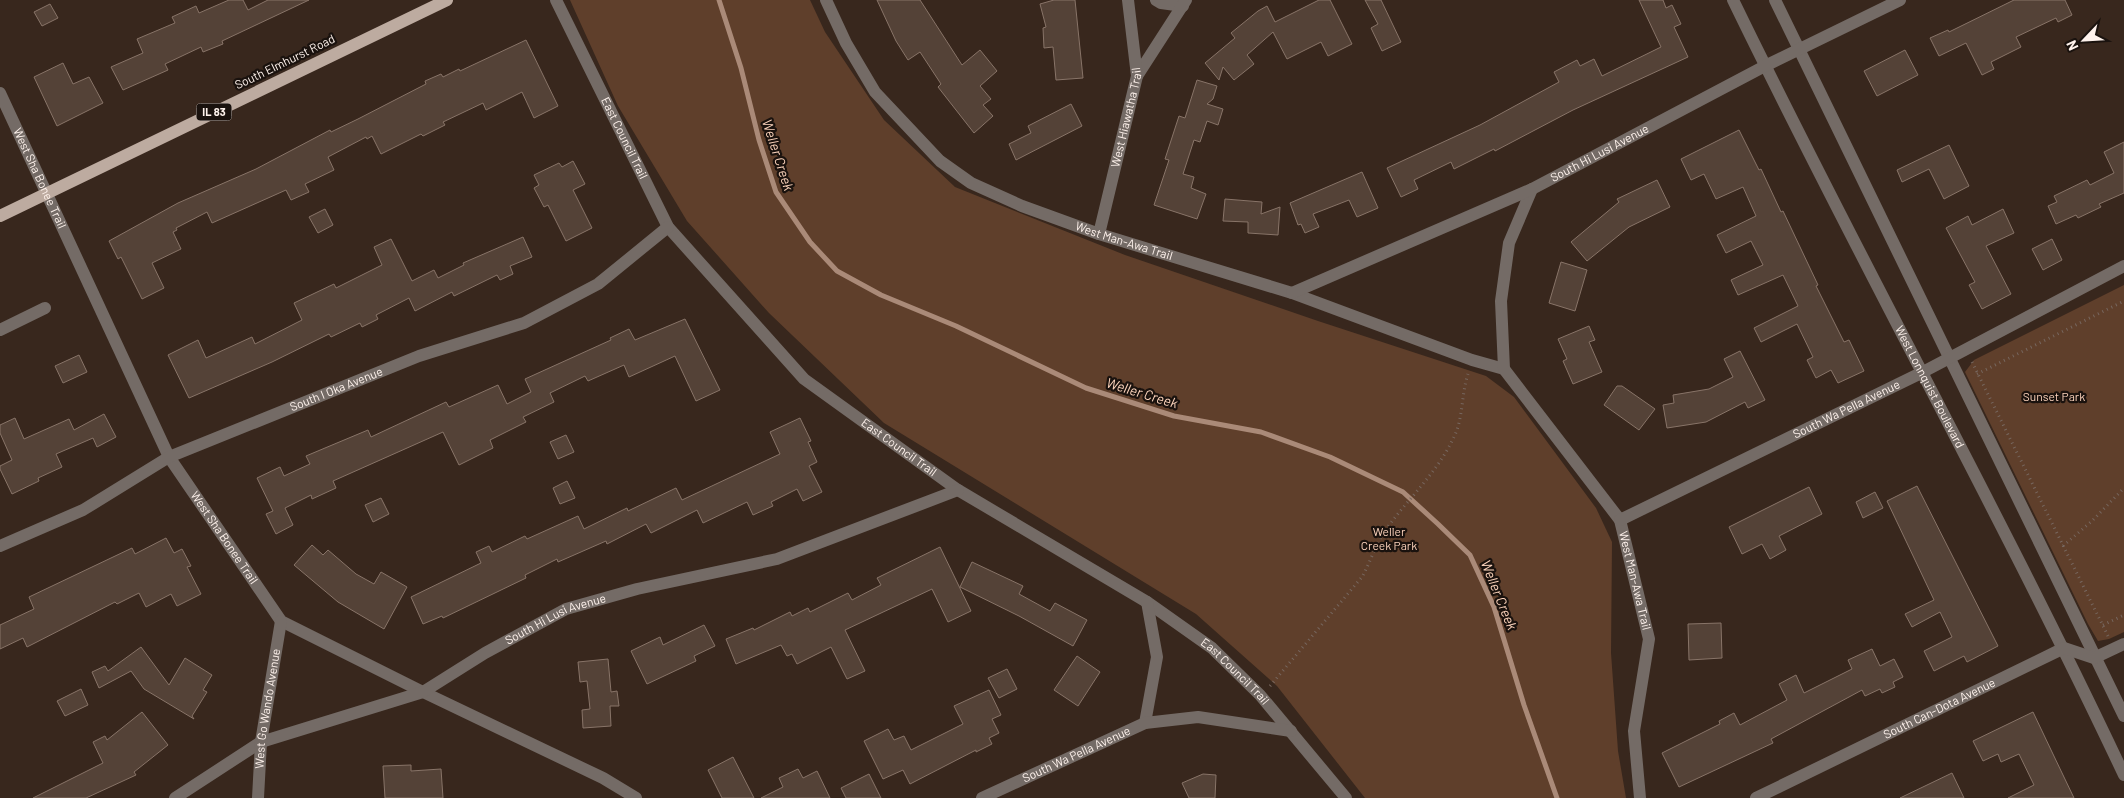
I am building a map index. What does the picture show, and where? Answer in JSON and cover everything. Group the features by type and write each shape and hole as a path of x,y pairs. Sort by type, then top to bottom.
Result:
{"main road":[{"name":"South Elmhurst Road","path":"0,216 447,0"}],"street":[{"name":"East Council Trail","path":"556,0 668,227 804,379 958,490 1147,602 1212,648 1260,695 1346,798"},
{"name":"West Man-Awa Trail","path":"826,0 846,43 875,92 940,161 971,183 1022,206 1099,234 1292,293 1472,360 1504,369 1620,520 1649,639 1634,731 1640,798"},
{"name":"West Hiawatha Trail","path":"1099,234 1137,76 1128,0"},
{"path":"1156,0 1162,3 1184,3"},
{"name":"West Lonnquist Boulevard","path":"1733,0 1921,373 2064,648 2124,775"},
{"path":"1776,0 2094,658 2124,716"},
{"name":"South Hi Lusi Avenue","path":"1292,293 1532,189 1765,66 1900,0"},
{"path":"1137,76 1184,3"},
{"name":"West Sha Bonee Trail","path":"0,93 169,457 281,621 423,692 603,778 636,798"},
{"path":"1504,369 1501,301 1509,243 1532,189"},
{"name":"South I Oka Avenue","path":"0,546 83,510 169,457 419,356 524,323 598,284 668,227"},
{"name":"South Wa Pella Avenue","path":"1620,520 1921,373 2124,266"},
{"path":"0,330 45,308"},
{"name":"South Hi Lusi Avenue","path":"175,798 261,742 423,692 485,653 566,609 637,590 777,559 958,490"},
{"name":"South Wa Pella Avenue","path":"1145,723 1157,658 1147,602"},
{"name":"West Go Wando Avenue","path":"258,798 261,742 281,621"},
{"path":"2064,648 2094,658 2124,644"},
{"name":"South Can-Dota Avenue","path":"1756,798 2064,648"},
{"name":"South Wa Pella Avenue","path":"982,798 1145,723 1198,717 1291,731"}],"path":[{"path":"1973,376 2124,301"},
{"path":"1260,695 1278,678 1362,576 1389,526 1441,460 1457,429 1462,391 1472,360"},
{"path":"1972,362 2110,639"},
{"path":"2063,546 2092,521 2124,488"},
{"path":"2103,625 2124,615"}],"green space":[{"name":"Weller Creek Park","path":"570,0 810,0 825,32 884,120 955,187 1125,255 1486,376 1514,397 1596,508 1612,542 1611,653 1618,751 1626,798 1365,798 1277,686 1196,614 884,423 769,313 687,221 618,106"},
{"name":"Sunset Park","path":"2124,285 2124,632 2109,639 2098,641 1965,372 1974,360"}],"building":[{"path":"229,0 243,0 248,10 268,0 309,0 222,41 223,44 203,52 201,47 165,64 168,70 123,90 111,67 143,53 137,39 175,23 172,17 196,6 199,13"},
{"path":"877,0 920,0 962,65 980,50 997,71 980,86 991,99 983,105 993,116 974,133 938,87 941,84 920,52 908,60 896,41"},
{"path":"1054,0 1075,0 1083,78 1056,80 1053,47 1044,48 1043,28 1046,27 1040,4"},
{"path":"1319,0 1330,0 1352,44 1328,56 1321,42 1287,59 1273,32 1247,55 1254,64 1234,80 1223,67 1219,80 1205,63 1235,38 1231,33 1267,6 1275,22"},
{"path":"1365,0 1381,0 1401,42 1382,51 1371,28 1378,24"},
{"path":"1639,0 1663,0 1666,8 1672,5 1681,24 1674,27 1688,57 1573,110 1495,151 1494,149 1454,169 1451,162 1414,180 1418,189 1401,197 1387,168 1480,125 1559,82 1554,72 1577,60 1580,66 1594,59 1602,76 1661,47"},
{"path":"2014,0 2065,0 2072,15 2058,22 2056,18 2016,37 2021,47 1991,62 1994,69 1982,75 1966,43 1939,56 1930,38 1948,30 1949,32"},
{"path":"50,4 58,18 42,26 34,12"},
{"path":"526,40 558,106 534,118 522,92 486,110 483,103 443,122 445,125 423,136 421,134 381,154 372,136 367,139 366,137 328,157 334,170 305,184 309,192 291,200 286,190 212,223 207,212 176,228 177,230 173,232 181,249 152,263 164,288 142,299 121,257 118,259 109,241 178,203 256,169 330,130 331,132 358,119 426,84 425,81 441,74 443,77 459,69 460,71"},
{"path":"1905,50 1918,75 1877,96 1864,71"},
{"path":"63,63 73,84 89,77 103,103 57,126 34,77"},
{"path":"1197,80 1217,86 1213,99 1207,104 1223,109 1218,125 1207,121 1200,142 1194,140 1183,174 1194,177 1191,188 1206,194 1197,219 1154,205 1169,160 1165,159 1179,116 1185,118"},
{"path":"1071,104 1082,126 1016,160 1009,144 1031,133 1028,126"},
{"path":"1739,130 1759,170 1761,169 1781,212 1783,211 1818,285 1816,286 1844,342 1849,340 1864,371 1838,383 1831,370 1816,378 1807,360 1813,357 1797,324 1761,342 1754,328 1798,306 1783,275 1738,295 1731,280 1763,265 1751,241 1726,253 1717,235 1756,216 1743,187 1716,199 1704,174 1691,180 1681,159"},
{"path":"2124,142 2124,193 2099,204 2101,207 2078,218 2076,215 2056,224 2048,206 2057,202 2054,196 2087,180 2090,185 2114,173 2104,152"},
{"path":"1949,145 1969,186 1944,199 1929,169 1902,182 1897,170"},
{"path":"573,161 585,184 573,190 592,228 566,241 548,205 544,207 534,188 539,185 534,175 559,163 562,167"},
{"path":"1362,172 1378,208 1357,217 1349,200 1313,214 1319,227 1305,233 1301,224 1298,225 1290,203"},
{"path":"1657,180 1670,207 1629,227 1587,261 1571,242 1619,202 1617,199"},
{"path":"1225,199 1262,202 1261,214 1280,207 1278,235 1248,233 1248,222 1223,221"},
{"path":"325,209 333,225 318,233 309,217"},
{"path":"2003,209 2014,233 1986,246 2011,294 1982,309 1969,285 1975,282 1946,228 1968,216 1972,225"},
{"path":"523,237 532,257 510,266 513,274 500,280 497,275 454,296 452,292 415,311 409,298 376,315 378,319 362,327 360,323 331,337 329,334 272,362 189,398 168,355 198,340 206,358 252,337 255,344 302,320 294,303 334,284 336,288 382,265 374,247 391,239 412,281 434,270 438,278 464,265 463,263"},
{"path":"2052,239 2062,260 2043,270 2032,249"},
{"path":"1561,262 1587,270 1575,311 1549,303"},
{"path":"685,319 720,390 696,401 675,356 629,377 624,365 588,381 585,376 550,393 554,402 523,417 526,422 490,440 493,448 459,465 443,432 333,481 336,488 312,499 311,495 285,508 293,525 276,534 266,514 273,511 257,478 280,467 284,476 310,464 306,456 368,430 371,437 446,402 449,407 498,385 507,404 531,392 525,379 611,340 610,338 629,329 635,340"},
{"path":"1589,326 1595,340 1589,342 1602,372 1573,384 1563,361 1567,359 1558,339"},
{"path":"1740,351 1765,400 1748,408 1745,402 1706,422 1667,428 1663,405 1674,403 1673,395 1709,389 1733,377 1724,359"},
{"path":"79,355 87,372 63,383 55,366"},
{"path":"1617,386 1622,386 1655,409 1639,430 1604,405"},
{"path":"104,414 116,437 97,447 93,438 56,454 62,467 38,478 39,481 12,494 0,469 0,466 12,460 0,433 0,425 15,418 24,439 69,419 74,430"},
{"path":"800,418 811,441 808,442 817,462 809,466 822,492 803,501 797,489 771,502 773,506 753,515 747,502 703,523 697,510 651,533 646,524 607,544 606,541 558,562 557,559 525,575 526,578 443,618 442,616 423,624 411,597 481,563 476,552 489,546 492,552 525,536 527,539 578,516 584,529 627,508 628,511 676,488 682,500 780,454 770,432"},
{"path":"566,435 574,452 558,459 550,442"},
{"path":"567,481 575,498 560,504 553,488"},
{"path":"1917,486 1998,646 1967,662 1964,656 1934,671 1924,651 1952,637 1940,612 1912,627 1905,614 1934,600 1887,501"},
{"path":"1809,487 1822,514 1779,536 1786,550 1770,559 1762,544 1742,554 1729,527"},
{"path":"1875,492 1883,508 1863,518 1856,502"},
{"path":"381,498 389,514 373,522 365,505"},
{"path":"166,538 174,553 182,549 191,566 187,567 201,594 177,606 171,594 146,607 139,593 117,604 115,602 27,647 23,638 0,649 0,625 34,609 29,597 132,548 135,554"},
{"path":"312,545 323,555 328,550 356,574 374,584 381,572 407,587 384,629 338,602 294,565"},
{"path":"940,547 971,611 948,622 932,589 845,630 865,671 847,679 831,647 797,664 792,654 787,656 781,645 736,664 726,639 753,628 754,630 790,612 792,616 808,608 810,612 848,593 852,600 881,585 877,578"},
{"path":"972,562 1023,586 1019,594 1050,611 1055,603 1087,620 1073,646 1019,616 960,587"},
{"path":"1721,623 1722,658 1689,660 1688,624"},
{"path":"704,625 715,646 694,656 696,661 647,684 631,651 660,637 663,645"},
{"path":"141,647 169,685 185,658 212,675 203,690 207,692 192,716 194,719 144,689 131,671 99,688 92,672 105,666 108,671"},
{"path":"1872,649 1880,666 1894,659 1903,677 1893,682 1895,687 1882,693 1880,689 1865,696 1862,690 1771,739 1773,743 1679,787 1662,753 1720,724 1719,721 1734,713 1740,725 1787,700 1779,684 1796,675 1804,693 1852,669 1848,660"},
{"path":"1077,656 1100,672 1078,706 1054,690"},
{"path":"608,659 611,692 617,691 619,706 610,706 611,726 583,728 582,710 590,709 587,681 580,682 578,662"},
{"path":"1007,669 1017,689 999,698 988,678"},
{"path":"81,689 88,705 65,716 57,701"},
{"path":"989,690 1001,715 992,719 999,733 989,738 992,744 976,752 976,750 910,784 903,770 883,779 864,741 888,729 894,740 904,736 911,750 963,724 954,706"},
{"path":"142,712 168,745 134,772 136,775 86,798 33,798 103,763 93,742 105,736 107,740"},
{"path":"2033,712 2074,798 2008,798 2034,785 2019,754 2001,762 1998,754 1983,761 1973,741"},
{"path":"733,757 754,798 722,798 708,770"},
{"path":"411,765 411,771 441,769 443,798 385,798 383,766"},
{"path":"798,769 803,778 817,771 830,798 761,798 783,787 779,778"},
{"path":"1952,773 1964,798 1900,798"},
{"path":"869,774 881,798 846,798 841,788"},
{"path":"1203,774 1216,775 1215,798 1189,798 1182,783"}],"waterway":[{"name":"Weller Creek","path":"719,0 741,68 759,140 776,192 810,242 837,271 881,295 956,326 1086,388 1174,416 1261,432 1330,457 1403,492 1438,524 1470,555 1494,607 1524,705 1557,798"}]}
